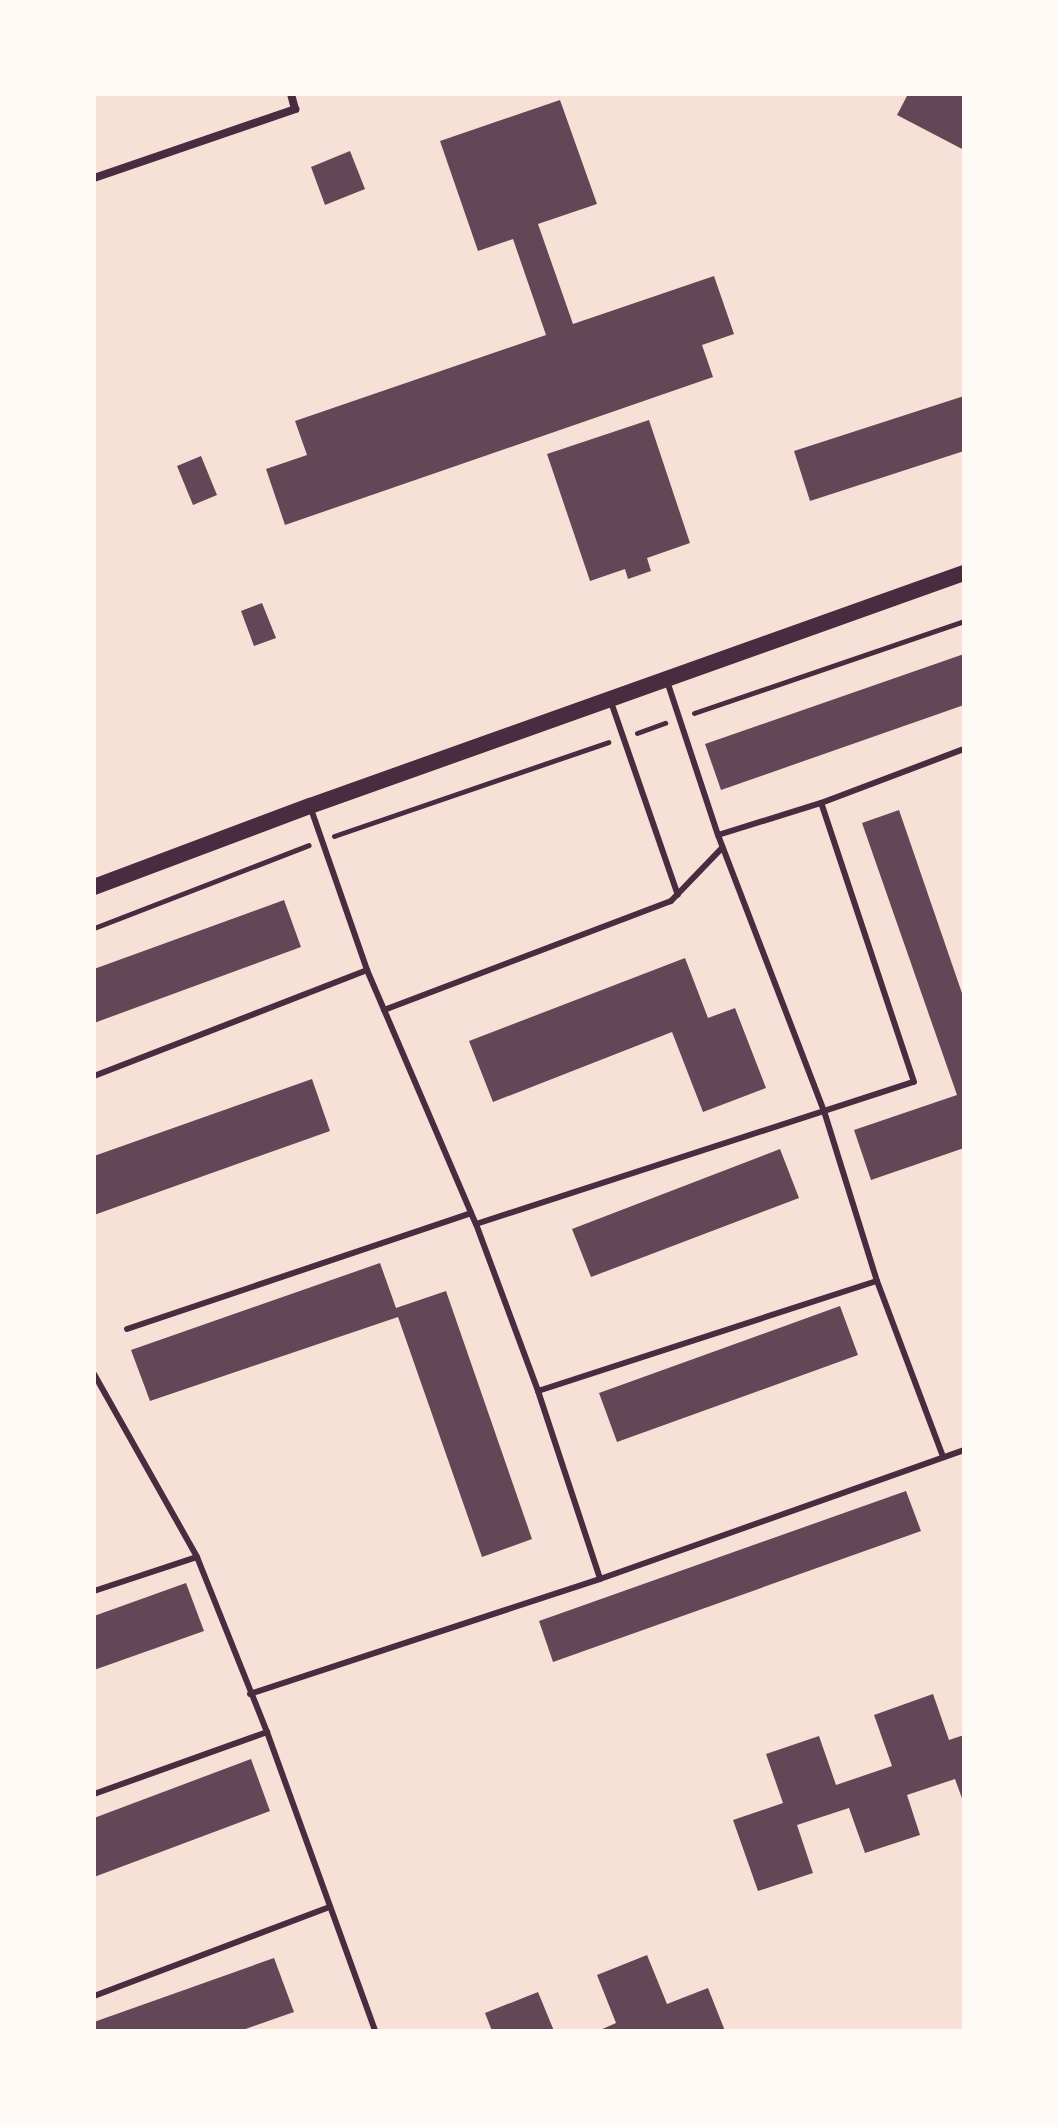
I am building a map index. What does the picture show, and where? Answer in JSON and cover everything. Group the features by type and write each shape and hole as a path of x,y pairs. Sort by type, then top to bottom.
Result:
{"main road":[{"path":"94,887 310,806 964,573"}],"street":[{"path":"94,178 295,109 291,94"}],"lane":[{"path":"666,679 722,848 824,1111 877,1281 943,1457"},
{"path":"611,699 678,895"},
{"path":"718,835 821,803 964,749"},
{"path":"476,1224 914,1082 821,803"},
{"path":"310,806 367,970 476,1224 538,1391 600,1579"},
{"path":"384,1010 671,901 722,848"},
{"path":"94,1076 367,970"},
{"path":"127,1329 471,1213"},
{"path":"538,1391 877,1281"},
{"path":"94,1374 197,1557 267,1732 375,2031"},
{"path":"250,1694 600,1579 964,1450"},
{"path":"94,1591 197,1557"},
{"path":"94,1794 267,1732"},
{"path":"94,1996 329,1907"}],"path":[{"path":"94,928 322,840 964,621"}],"building":[{"path":"908,94 964,94 964,150 897,115"},
{"path":"560,100 597,204 538,224 573,324 714,276 734,334 702,345 713,377 285,525 266,469 307,455 295,421 546,335 513,239 478,251 440,141"},
{"path":"350,151 365,189 325,205 311,167"},
{"path":"964,396 964,451 810,501 794,451"},
{"path":"649,420 690,543 647,558 651,571 628,579 625,569 590,581 547,454"},
{"path":"201,456 217,495 193,505 177,466"},
{"path":"262,603 276,638 254,646 241,611"},
{"path":"964,654 964,705 721,790 705,744"},
{"path":"899,810 964,999 964,1148 871,1180 854,1130 957,1095 862,823"},
{"path":"284,900 301,947 94,1023 94,969"},
{"path":"685,958 708,1018 735,1008 766,1088 703,1112 672,1032 493,1102 469,1041"},
{"path":"312,1079 330,1131 94,1215 94,1156"},
{"path":"780,1149 799,1198 591,1277 572,1229"},
{"path":"380,1263 396,1308 446,1291 532,1539 482,1557 398,1317 150,1401 131,1350"},
{"path":"840,1306 858,1355 617,1442 599,1393"},
{"path":"906,1491 921,1531 553,1662 539,1621"},
{"path":"186,1583 204,1631 94,1670 94,1616"},
{"path":"933,1694 949,1740 964,1735 964,1804 955,1779 907,1795 920,1835 865,1853 849,1808 797,1825 813,1873 758,1891 733,1820 783,1803 766,1754 819,1736 836,1785 892,1766 874,1715"},
{"path":"251,1759 270,1811 94,1877 94,1818"},
{"path":"647,1955 667,2004 708,1988 725,2031 598,2031 616,2023 597,1975"},
{"path":"274,1958 294,2012 240,2031 94,2031 94,2022"},
{"path":"538,1992 554,2031 492,2031 485,2013"}]}
